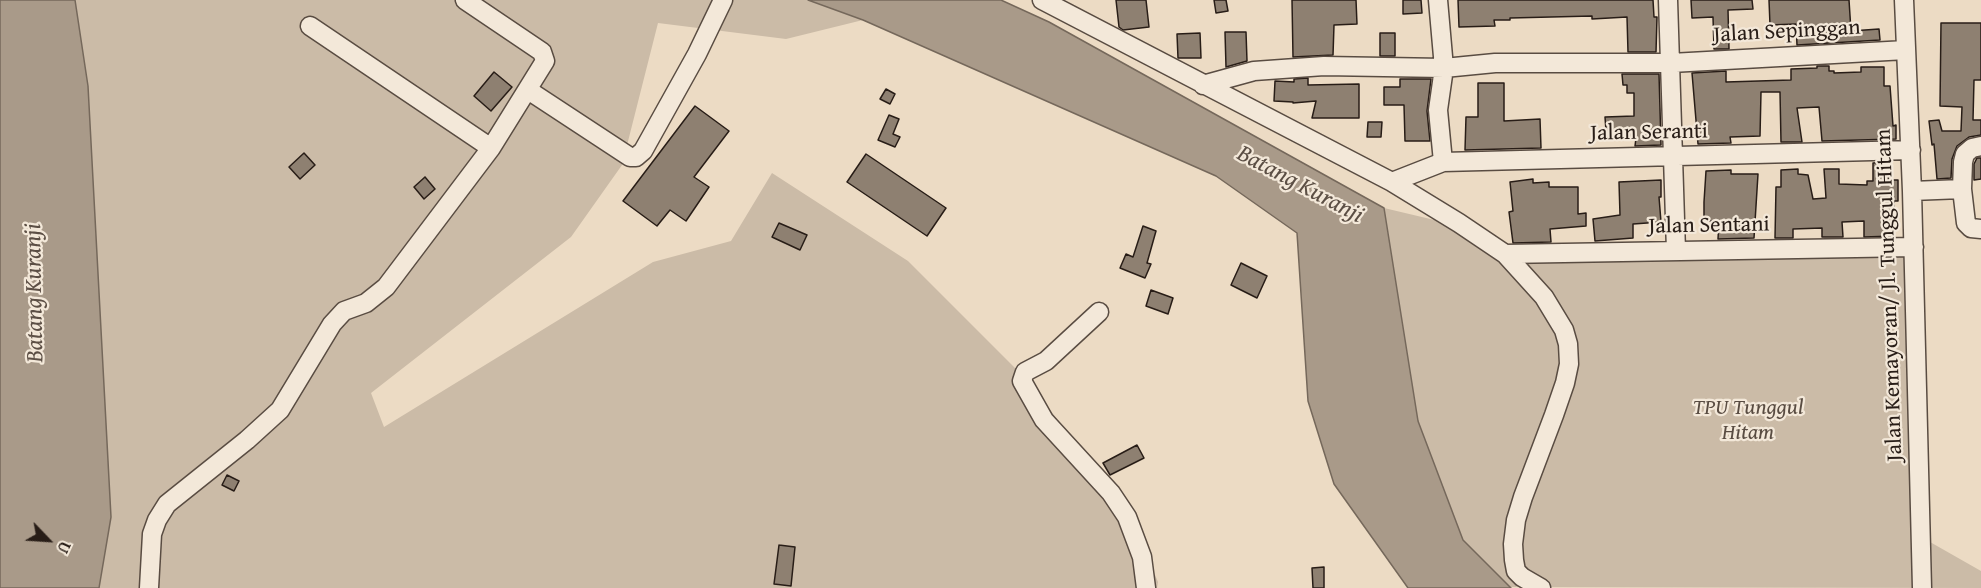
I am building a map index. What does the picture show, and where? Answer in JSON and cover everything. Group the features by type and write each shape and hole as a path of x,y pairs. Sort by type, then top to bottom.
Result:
{"street":[{"path":"149,588 152,534 167,504 247,440 280,410 332,324 344,311 366,303 386,287 491,148 545,61 544,56 465,0"},
{"path":"528,90 630,157 636,158 643,151 697,54 723,0"},
{"path":"1042,0 1392,182 1505,254 1544,297 1564,330 1568,344 1569,364 1565,383 1523,497 1516,520 1513,544 1516,571 1541,588"},
{"path":"1438,0 1444,68 1438,110 1443,162"},
{"path":"1668,0 1676,251"},
{"name":"Jalan Kemayoran/ Jl. Tunggul Hitam","path":"1904,0 1914,247 1922,588"},
{"path":"310,26 491,148"},
{"name":"Jalan Sepinggan","path":"1203,85 1270,69 1324,66 1444,68 1495,63 1671,63 1906,50"},
{"path":"1981,146 1972,148 1965,154 1962,189 1966,223 1971,228 1981,228"},
{"name":"Jalan Seranti","path":"1392,182 1443,162 1911,150"},
{"path":"1912,191 1962,189"},
{"name":"Jalan Sentani","path":"1505,254 1914,247"},
{"path":"1099,312 1046,361 1024,372 1022,381 1044,420 1111,493 1127,517 1142,557 1146,588"}],"green space":[{"path":"75,0 808,0 863,20 786,39 658,23 622,165 571,237 371,393 384,427 653,262 731,241 772,173 908,261 1027,380 1129,513 1158,582 1157,588 97,588 88,86"},
{"name":"TPU Tunggul Hitam","path":"1384,208 1443,222 1513,261 1912,246 1923,538 1981,571 1981,588 1508,587 1463,540 1418,421"}],"water":[{"name":"Batang Kuranji","path":"0,0 75,0 88,86 111,517 99,588 0,588"},
{"name":"Batang Kuranji","path":"808,0 1001,0 1049,22 1384,208 1418,421 1463,540 1511,588 1408,588 1334,484 1308,401 1297,233 1216,176 863,20"}],"building":[{"path":"1116,0 1146,0 1149,27 1123,30 1119,27"},
{"path":"1214,0 1226,0 1228,11 1216,13"},
{"path":"1292,0 1356,0 1357,24 1334,25 1333,55 1293,57"},
{"path":"1403,0 1421,0 1422,13 1403,14"},
{"path":"1458,0 1653,0 1654,17 1657,17 1656,52 1628,52 1627,17 1510,18 1510,20 1494,20 1495,26 1459,27"},
{"path":"1691,0 1752,0 1753,9 1728,10 1729,49 1714,49 1713,17 1692,18"},
{"path":"1769,0 1849,0 1851,31 1879,29 1880,40 1797,45 1796,24 1770,25"},
{"path":"1941,23 1981,23 1981,80 1974,80 1973,120 1981,120 1981,135 1969,137 1957,146 1952,159 1951,178 1937,179 1934,144 1932,145 1929,121 1939,120 1942,131 1961,131 1962,107 1940,106"},
{"path":"1225,32 1246,32 1247,61 1226,67"},
{"path":"1200,33 1201,58 1178,58 1177,34"},
{"path":"1380,33 1395,33 1395,56 1380,56"},
{"path":"1817,66 1829,66 1829,71 1834,71 1834,73 1861,72 1861,67 1884,67 1884,86 1890,86 1896,139 1822,141 1819,107 1797,108 1802,142 1781,142 1780,92 1761,92 1760,136 1730,137 1731,143 1698,144 1692,73 1726,71 1726,82 1791,80 1791,69 1817,68"},
{"path":"494,72 512,87 491,111 474,96"},
{"path":"1622,74 1659,74 1661,145 1635,146 1636,138 1620,139 1620,130 1606,131 1605,117 1634,116 1634,93 1627,93 1627,85 1623,85"},
{"path":"1308,78 1308,85 1359,84 1359,118 1312,118 1316,101 1293,103 1274,101 1275,81 1294,82 1294,79"},
{"path":"1400,79 1431,79 1427,111 1430,141 1405,141 1404,105 1384,105 1384,87 1400,87"},
{"path":"1478,83 1504,83 1504,121 1540,119 1541,148 1465,150 1466,117 1478,117"},
{"path":"886,89 895,94 890,104 880,99"},
{"path":"695,106 729,131 694,177 709,187 686,221 670,210 657,226 623,201"},
{"path":"889,115 899,119 893,134 900,137 895,147 878,140"},
{"path":"1368,122 1382,122 1381,137 1367,137"},
{"path":"304,153 315,165 300,179 289,167"},
{"path":"866,154 946,208 927,236 847,182"},
{"path":"1977,158 1981,158 1981,179 1974,180 1974,164"},
{"path":"1889,162 1889,180 1898,180 1898,201 1894,201 1894,236 1864,237 1864,221 1842,222 1843,237 1822,237 1822,228 1793,229 1793,238 1775,238 1776,187 1781,187 1781,170 1798,169 1798,174 1808,175 1813,199 1826,198 1824,169 1839,169 1839,184 1867,185 1867,181 1873,181 1873,163"},
{"path":"1731,170 1731,174 1758,174 1754,238 1718,239 1719,221 1704,221 1706,171"},
{"path":"425,177 435,189 424,199 414,187"},
{"path":"1533,179 1533,183 1549,182 1549,187 1578,187 1578,214 1586,213 1586,226 1550,229 1551,242 1513,243 1509,212 1513,211 1510,182"},
{"path":"1661,180 1661,197 1659,197 1661,222 1633,224 1633,238 1595,241 1593,219 1620,215 1619,182"},
{"path":"779,223 807,235 800,250 772,237"},
{"path":"1143,226 1156,231 1147,263 1151,264 1145,278 1120,268 1126,254 1133,257"},
{"path":"1241,263 1267,276 1257,298 1231,285"},
{"path":"1151,290 1173,298 1168,314 1146,306"},
{"path":"1137,445 1144,458 1110,475 1103,463"},
{"path":"227,475 239,481 234,491 222,485"},
{"path":"779,545 795,547 791,586 774,584"},
{"path":"1324,567 1324,588 1313,588 1312,568"}]}
